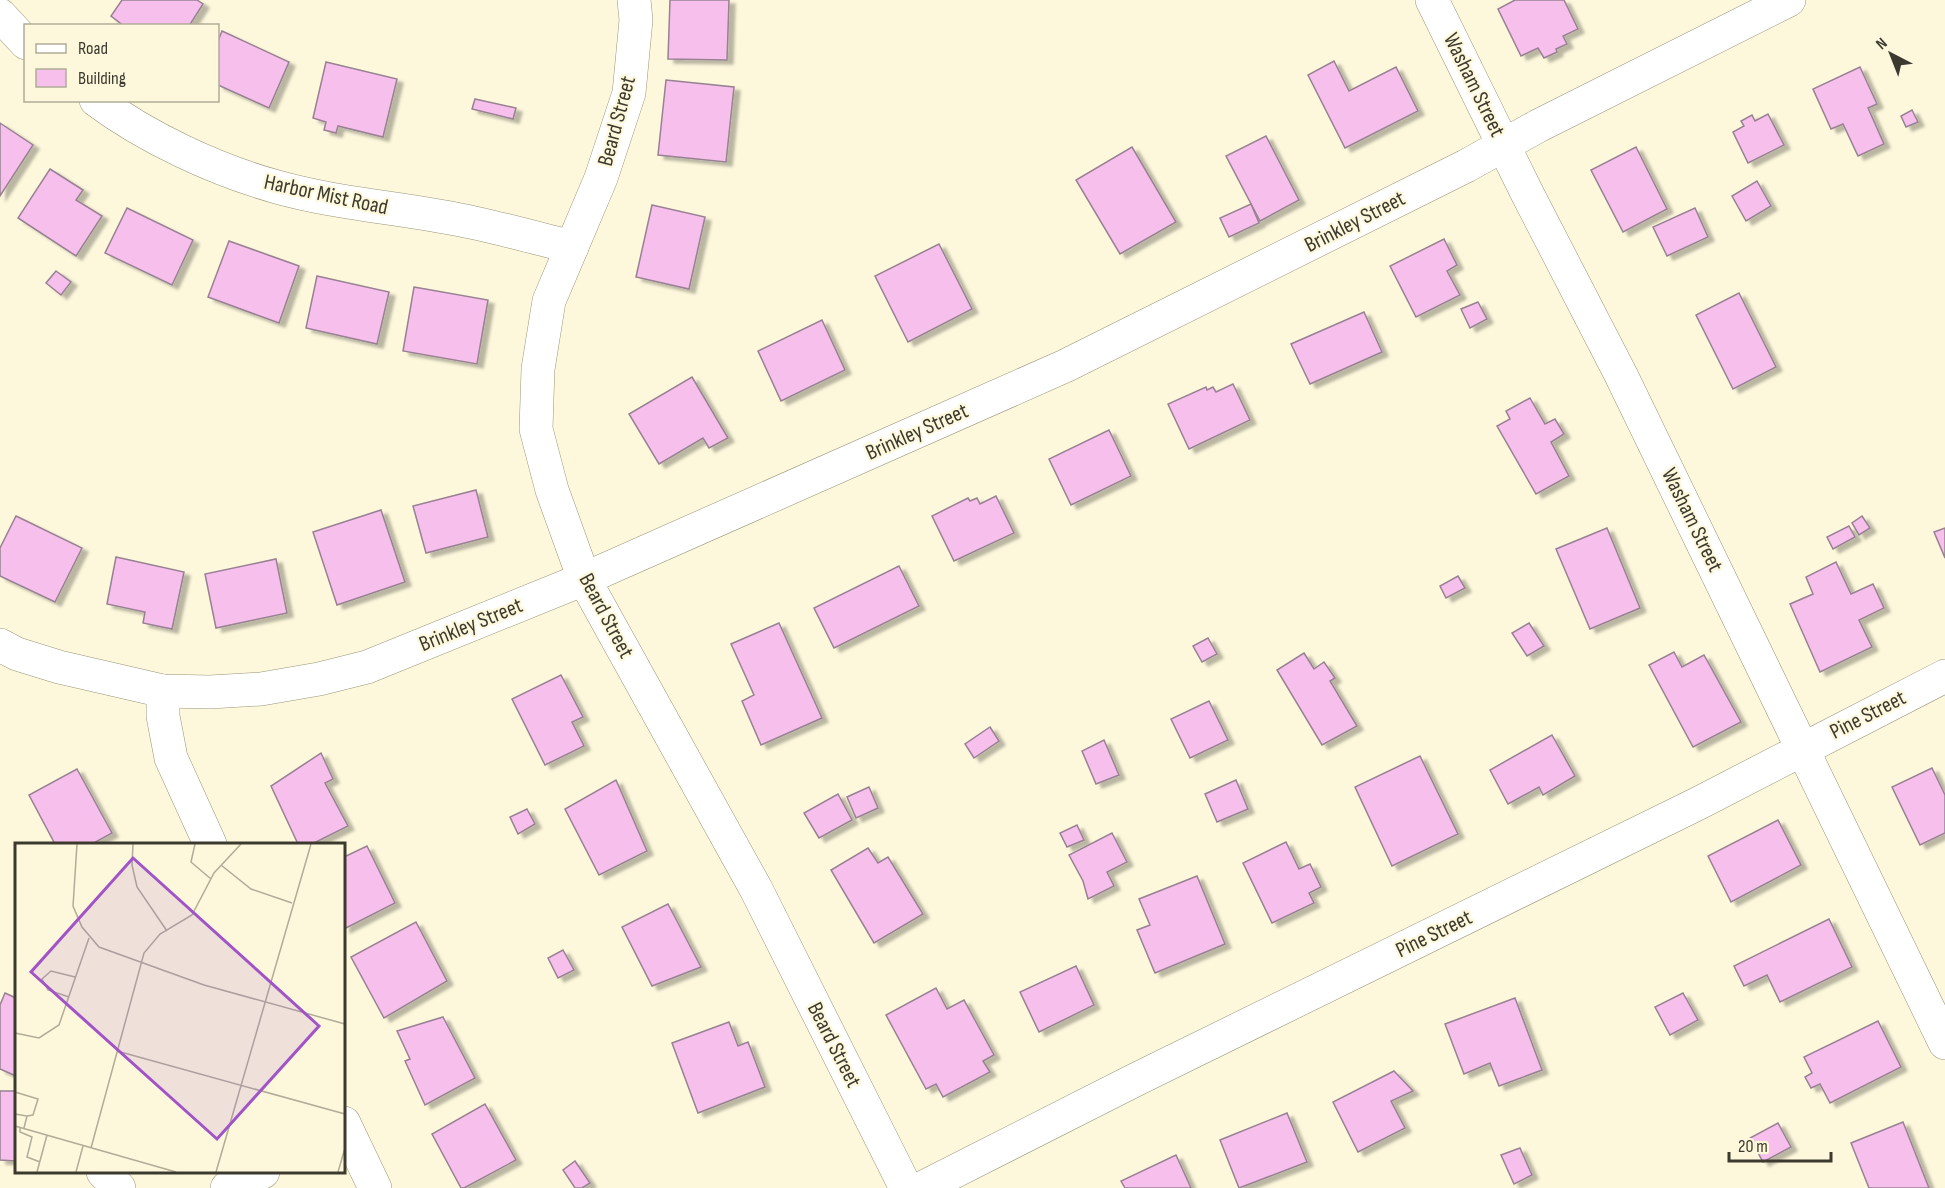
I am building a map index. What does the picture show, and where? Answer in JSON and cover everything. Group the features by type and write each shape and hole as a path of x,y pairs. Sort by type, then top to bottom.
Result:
{"street":[{"name":"Beard Street","path":"634,0 636,20 629,93 601,178 549,301 538,369 536,429 552,490 584,579 756,889 906,1188"},
{"name":"Washam Street","path":"1432,0 1621,375 1945,1043"},
{"name":"Brinkley Street","path":"0,645 18,654 59,667 163,691 210,692 261,689 319,679 367,667 584,579 1065,366 1466,166 1538,126 1789,0"},
{"path":"0,15 24,41"},
{"name":"Harbor Mist Road","path":"99,102 171,145 231,172 277,187 474,222 572,247"},
{"name":"Pine Street","path":"922,1188 1137,1079 1697,804 1945,676"},
{"path":"163,691 163,716 171,758 210,843"},
{"path":"345,1130 375,1188"},
{"path":"104,1173 119,1188"},
{"path":"227,1188 261,1173"}],"building":[{"path":"122,0 197,0 203,4 190,24 121,24 111,16"},
{"path":"670,0 729,0 727,60 668,59"},
{"path":"1515,0 1564,0 1578,29 1563,36 1567,44 1556,49 1557,52 1544,58 1538,48 1521,56 1498,9"},
{"path":"222,31 289,62 269,108 219,85 219,38"},
{"path":"1334,61 1349,91 1396,67 1418,111 1345,148 1308,75"},
{"path":"326,62 397,79 383,137 338,126 336,133 324,130 326,122 313,118"},
{"path":"1860,67 1877,104 1868,108 1884,144 1858,156 1843,124 1831,129 1813,89"},
{"path":"666,80 734,87 726,162 658,155"},
{"path":"475,99 516,108 513,119 472,109"},
{"path":"1912,110 1918,122 1906,127 1901,116"},
{"path":"1768,114 1784,145 1748,163 1733,132 1744,126 1741,121 1752,115 1755,121"},
{"path":"0,123 33,145 0,196"},
{"path":"1266,136 1299,200 1260,221 1226,156"},
{"path":"1132,147 1176,222 1120,254 1076,180"},
{"path":"1636,147 1667,209 1623,232 1591,170"},
{"path":"50,169 83,190 76,200 102,216 76,256 18,218"},
{"path":"1757,181 1771,206 1746,221 1732,196"},
{"path":"1251,204 1259,223 1229,237 1220,218"},
{"path":"652,205 705,217 689,289 636,277"},
{"path":"127,208 193,240 172,285 105,253"},
{"path":"1695,208 1708,237 1667,256 1653,227"},
{"path":"1444,239 1457,265 1447,271 1460,295 1416,317 1390,266"},
{"path":"229,241 299,266 279,323 208,297"},
{"path":"939,244 972,309 908,342 875,276"},
{"path":"56,271 71,282 61,295 46,283"},
{"path":"317,276 389,292 377,344 306,328"},
{"path":"414,287 488,300 477,364 403,351"},
{"path":"1739,293 1776,367 1733,389 1696,315"},
{"path":"1478,302 1487,319 1470,328 1461,309"},
{"path":"1364,312 1382,352 1310,384 1291,344"},
{"path":"822,320 845,370 781,401 758,351"},
{"path":"692,377 728,438 709,448 703,438 659,464 629,414"},
{"path":"1233,384 1250,420 1189,449 1168,404 1206,387 1207,390 1213,387 1216,392"},
{"path":"1530,398 1545,424 1555,419 1564,434 1551,442 1569,476 1536,494 1497,426 1510,419 1506,411"},
{"path":"1109,430 1131,476 1071,505 1049,459"},
{"path":"476,490 488,537 426,553 413,506"},
{"path":"996,496 1014,533 954,561 932,516 968,498 970,501 977,498 980,504"},
{"path":"381,510 405,582 337,605 313,532"},
{"path":"16,516 82,548 55,602 0,576 0,548"},
{"path":"1862,516 1870,528 1859,535 1852,523"},
{"path":"1849,526 1855,537 1833,549 1827,537"},
{"path":"1607,528 1640,608 1590,629 1556,549"},
{"path":"1945,528 1945,558 1934,532"},
{"path":"116,557 184,572 172,629 143,623 145,612 107,604"},
{"path":"276,559 287,613 216,628 205,574"},
{"path":"1836,562 1851,594 1873,584 1884,608 1859,620 1872,647 1820,672 1790,604 1813,594 1806,577"},
{"path":"899,566 919,606 834,648 814,608"},
{"path":"1458,576 1465,588 1446,598 1440,586"},
{"path":"779,623 822,718 761,745 742,701 754,695 731,644"},
{"path":"1529,623 1544,646 1527,656 1512,633"},
{"path":"1208,638 1217,654 1202,662 1193,646"},
{"path":"1674,652 1682,667 1704,655 1741,722 1693,747 1649,665"},
{"path":"1304,653 1314,669 1324,662 1335,678 1330,681 1357,726 1322,745 1277,670"},
{"path":"561,675 583,717 572,722 584,746 545,765 512,699"},
{"path":"1209,701 1228,740 1190,758 1171,719"},
{"path":"990,727 999,741 974,758 965,744"},
{"path":"1552,735 1575,776 1543,795 1539,787 1508,804 1490,770"},
{"path":"1104,740 1119,775 1096,784 1082,751"},
{"path":"321,753 333,779 325,783 348,826 314,843 298,843 271,786"},
{"path":"1420,756 1458,834 1392,866 1355,787"},
{"path":"1932,768 1945,795 1945,833 1920,845 1892,787"},
{"path":"77,769 112,833 94,843 54,843 29,795"},
{"path":"616,780 647,851 599,875 565,809"},
{"path":"1236,780 1248,809 1217,822 1205,794"},
{"path":"869,787 878,808 856,818 847,797"},
{"path":"838,794 852,820 819,838 804,813"},
{"path":"527,809 535,824 518,834 510,817"},
{"path":"1778,820 1801,865 1731,902 1708,856"},
{"path":"1077,825 1084,840 1067,847 1060,833"},
{"path":"1112,833 1127,862 1107,872 1114,886 1088,899 1083,881 1069,855"},
{"path":"1286,842 1299,869 1310,864 1321,887 1309,893 1314,903 1272,923 1243,863"},
{"path":"367,846 395,903 345,928 345,857"},
{"path":"868,848 878,863 888,857 923,914 874,943 831,870"},
{"path":"1197,876 1225,944 1155,973 1137,930 1150,925 1139,899"},
{"path":"668,904 701,967 652,986 622,927"},
{"path":"1829,919 1852,967 1780,1002 1767,975 1744,986 1734,966"},
{"path":"416,922 447,981 384,1018 351,957"},
{"path":"563,950 574,970 558,978 548,958"},
{"path":"1076,966 1094,1005 1039,1032 1020,992"},
{"path":"936,988 947,1009 964,1000 994,1055 983,1061 990,1072 943,1097 936,1084 926,1089 886,1015"},
{"path":"5,993 15,998 15,1076 0,1069 0,1005"},
{"path":"1683,993 1698,1020 1670,1035 1655,1007"},
{"path":"1515,998 1542,1070 1499,1086 1490,1063 1464,1074 1445,1024"},
{"path":"443,1017 475,1078 425,1105 405,1061 410,1059 397,1031"},
{"path":"1878,1021 1901,1067 1830,1103 1820,1084 1811,1088 1805,1077 1812,1073 1804,1057"},
{"path":"729,1022 738,1046 748,1042 765,1087 698,1113 672,1043"},
{"path":"1394,1071 1413,1091 1391,1101 1405,1128 1358,1152 1333,1102"},
{"path":"0,1091 15,1091 15,1161 0,1160"},
{"path":"485,1104 516,1160 461,1188 432,1134"},
{"path":"1287,1113 1307,1162 1239,1188 1220,1140"},
{"path":"1903,1122 1929,1188 1869,1188 1851,1143"},
{"path":"1778,1123 1791,1147 1763,1162 1750,1138"},
{"path":"1520,1148 1532,1175 1514,1184 1501,1155"},
{"path":"1176,1155 1191,1188 1125,1188 1121,1181"},
{"path":"575,1161 590,1183 582,1188 575,1188 563,1170"}]}
